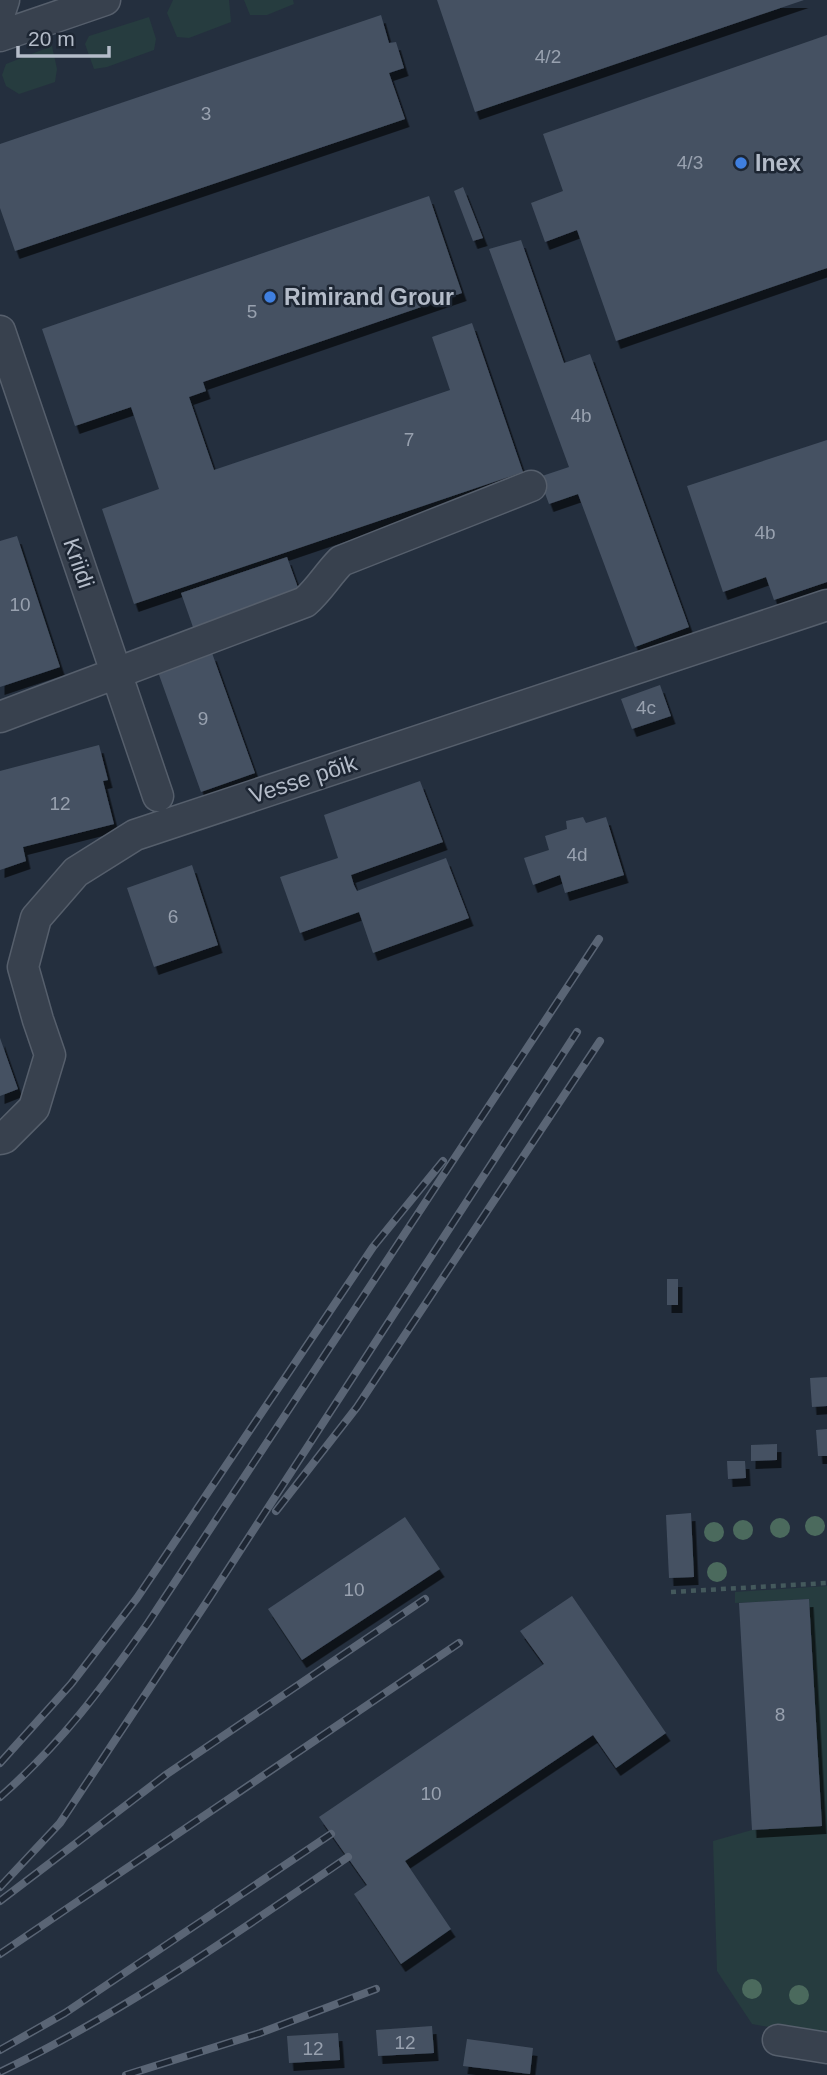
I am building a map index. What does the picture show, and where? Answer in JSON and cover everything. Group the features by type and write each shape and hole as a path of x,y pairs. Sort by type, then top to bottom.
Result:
{"street":[{"path":"0,12 4,0"},
{"path":"0,36 105,0"},
{"name":"Kriidi","path":"0,331 158,796"},
{"path":"0,717 305,602 318,591 329,573 341,561 531,486"},
{"name":"Vesse põik","path":"0,1139 34,1108 50,1055 37,1020 23,967 36,918 76,872 135,835 827,604"},
{"path":"778,2040 827,2048"}],"path":[{"path":"671,1592 827,1583"}],"green space":[{"path":"173,0 229,0 231,22 189,38 177,37 167,13"},
{"path":"244,0 293,0 294,4 267,15 250,15"},
{"path":"149,17 156,39 154,50 94,69 85,44 89,36"},
{"path":"52,46 57,69 55,82 19,94 6,86 2,75 6,64"},
{"path":"827,1586 827,2038 752,2024 717,1971 713,1841 752,1830 822,1825 809,1599 735,1603 735,1592"}],"building":[{"path":"437,0 804,0 475,112"},
{"path":"381,15 389,43 396,42 404,68 389,73 405,119 15,251 0,208 0,144"},
{"path":"827,35 827,268 616,341 577,230 545,242 531,203 563,191 543,134"},
{"path":"463,187 483,238 473,241 454,191"},
{"path":"429,196 462,293 203,382 206,391 189,397 214,470 450,390 432,337 472,323 523,472 134,604 102,509 159,489 131,407 75,426 42,329"},
{"path":"521,240 564,363 590,354 689,627 635,647 578,494 549,504 539,477 569,467 489,249"},
{"path":"827,440 827,582 774,600 766,577 723,592 687,486"},
{"path":"17,536 60,667 0,687 0,541"},
{"path":"287,557 300,593 194,630 181,593"},
{"path":"212,653 255,773 201,792 158,672"},
{"path":"660,685 671,716 632,729 621,699"},
{"path":"99,745 108,780 103,781 114,824 23,847 26,861 0,870 0,771"},
{"path":"420,781 443,842 351,875 354,885 357,891 446,858 469,918 373,953 359,912 300,933 280,877 338,858 324,815"},
{"path":"583,817 586,823 606,817 624,875 565,893 560,875 533,885 524,858 549,850 545,836 567,829 566,821"},
{"path":"192,865 218,945 154,967 127,888"},
{"path":"0,1038 18,1089 0,1096"},
{"path":"667,1279 678,1279 678,1305 667,1305"},
{"path":"827,1377 827,1406 812,1407 810,1378"},
{"path":"827,1429 827,1456 818,1456 816,1430"},
{"path":"777,1444 777,1460 751,1461 751,1445"},
{"path":"727,1461 745,1461 746,1478 728,1479"},
{"path":"691,1513 694,1577 669,1578 666,1515"},
{"path":"405,1517 440,1569 302,1660 268,1609"},
{"path":"572,1596 666,1733 616,1768 593,1735 405,1861 451,1929 401,1964 354,1894 367,1885 319,1817 544,1664 520,1631"},
{"path":"809,1599 822,1826 752,1830 739,1603"},
{"path":"432,2026 434,2053 378,2056 376,2030"},
{"path":"338,2033 340,2060 289,2063 287,2036"},
{"path":"467,2039 533,2048 530,2074 463,2066"}],"railway":[{"path":"0,1797 62,1736 148,1623 599,939"},
{"path":"0,1887 60,1823 577,1032"},
{"path":"276,1511 357,1407 600,1041"},
{"path":"0,1763 71,1684 137,1598 373,1247 443,1161"},
{"path":"0,1901 167,1774 425,1599"},
{"path":"0,1954 459,1643"},
{"path":"0,2050 65,2013 331,1834"},
{"path":"0,2072 46,2049 134,1998 348,1857"},
{"path":"126,2075 260,2033 376,1989"}],"place":[{"name":"Inex","path":"741,163"},
{"name":"Rimirand Grour","path":"270,297"}]}
